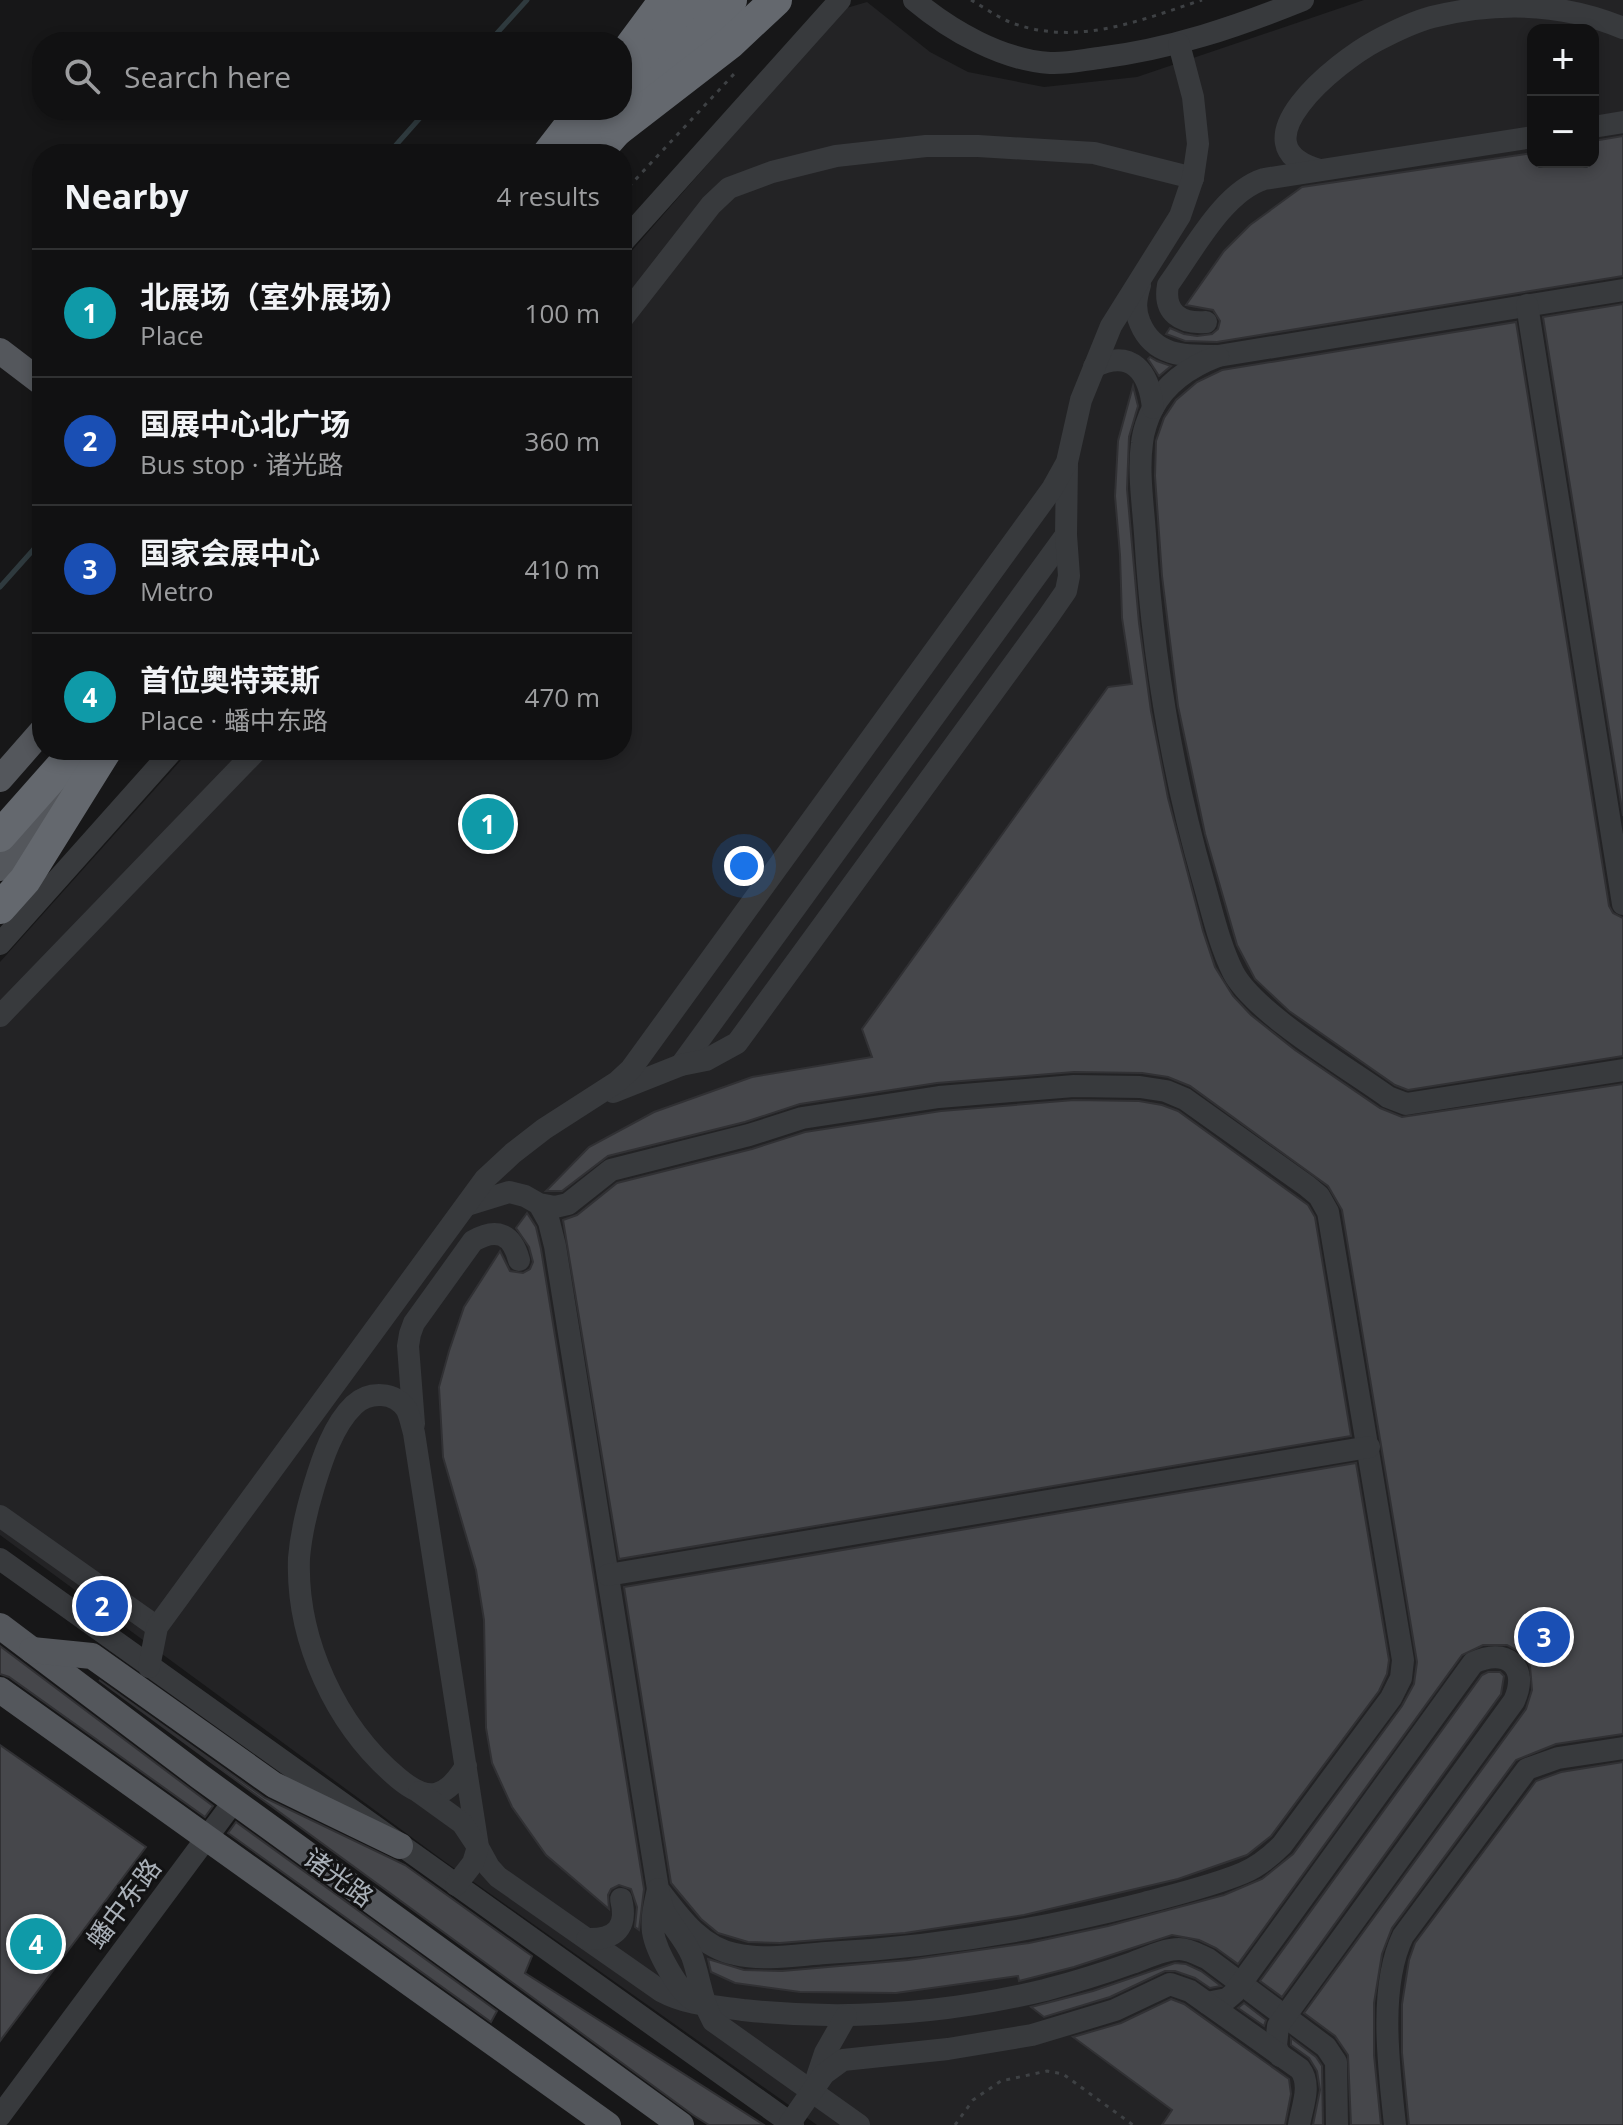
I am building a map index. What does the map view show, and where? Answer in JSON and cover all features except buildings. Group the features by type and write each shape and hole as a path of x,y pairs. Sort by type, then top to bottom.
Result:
{"highway":[{"path":"632,45 665,0"},
{"path":"632,77 700,0"},
{"path":"632,110 731,0"},
{"path":"632,119 730,43 776,0"},
{"path":"559,144 577,120"},
{"path":"608,137 623,120"},
{"path":"581,144 608,137 630,120"},
{"path":"0,803 38,760"},
{"path":"0,836 67,760"},
{"path":"0,908 25,880 99,760"}],"main road":[{"path":"632,58 682,0"},
{"path":"632,114 753,0"},
{"path":"608,137 626,120"},
{"path":"0,351 32,375"},
{"path":"0,779 32,742"},
{"path":"0,868 96,760"},
{"name":"诸光路","path":"0,1626 234,1801 681,2125"},
{"path":"32,1650 92,1656 274,1785 400,1846"},
{"name":"诸光路","path":"0,1690 600,2123"}],"street":[{"path":"632,232 840,0"},
{"path":"914,0 939,18 1004,54 1052,63 1145,52 1179,44 1231,29 1303,0"},
{"path":"1320,170 1303,165 1288,148 1284,135 1288,123 1297,108 1326,77 1374,42 1402,28 1473,4 1569,10 1623,28"},
{"path":"579,1107 681,1065 724,1052 737,1043 1066,591 1069,576 1067,462 1081,400 1111,326 1180,216 1193,178 1198,144 1193,97 1179,44"},
{"path":"1599,126 1623,122"},
{"path":"1206,322 1180,320 1170,310 1166,295 1168,285 1225,206 1248,184 1527,138"},
{"path":"632,306 711,205 729,188 785,168 851,154 926,146 978,146 1094,153 1193,178"},
{"path":"1144,273 1136,298 1136,316 1145,335 1159,349 1176,354 1218,356"},
{"path":"1623,290 1218,356 1201,362 1174,381 1153,408 1142,442 1141,474 1156,648 1173,751 1196,858 1217,930 1234,973 1254,1001 1388,1097 1406,1104 1623,1070"},
{"path":"1527,305 1623,904"},
{"path":"1094,367 1109,360 1123,360 1137,367 1147,380 1153,408"},
{"path":"149,1667 157,1627 485,1179 513,1153 617,1082 648,1048 1043,502 1067,462"},
{"path":"681,1065 1066,535"},
{"path":"0,944 164,760"},
{"path":"0,1016 247,760"},
{"path":"467,1205 509,1192 539,1204 555,1207 568,1204 611,1170 749,1135 802,1118 939,1097 1074,1086 1140,1087 1166,1091 1185,1099 1307,1186 1319,1196 1328,1212 1403,1660 1401,1678 1391,1698 1282,1845 1264,1862 1224,1880 1176,1895 993,1936 888,1950 761,1957 737,1955 719,1949 702,1938 658,1889"},
{"path":"558,1270 562,1235 581,1196"},
{"path":"456,1885 473,1863 478,1847 414,1433 410,1334 473,1241 479,1220 493,1198"},
{"path":"539,1204 549,1222 558,1270 664,1912 681,1933 690,1952 698,1972 704,2005 713,2021 859,2125"},
{"path":"473,1241 484,1234 508,1238 516,1247 519,1260"},
{"path":"414,1433 407,1410 397,1400 381,1394 370,1395 354,1405 322,1459 308,1507 299,1558 303,1602 313,1653 335,1703 382,1764 462,1823 498,1877 661,1991 682,2002 704,2005 846,2016 954,2006 1042,1990 1178,1949 1208,1959 1326,2047 1336,2062 1337,2125"},
{"path":"608,1575 1369,1447"},
{"path":"0,1516 157,1627"},
{"path":"0,1559 792,2124 824,2074 843,2060 948,2049 1032,2035 1115,2010 1170,1984 1190,1991 1305,2077 1307,2087 1299,2125"},
{"path":"1207,2003 1227,1999 1241,1983 1465,1672 1473,1663 1486,1657 1499,1655 1511,1661 1518,1671 1520,1682 1514,1701 1285,2015 1275,2034 1280,2056"},
{"path":"1395,2125 1388,2004 1394,1954 1403,1936 1527,1769 1558,1758 1623,1748"},
{"path":"419,1792 445,1792 466,1766"},
{"name":"蟠中东路","path":"0,2116 234,1801"},
{"path":"587,1939 602,1940 615,1933 623,1923 621,1899"},
{"path":"812,2092 825,2053 846,2016"}],"path":[{"path":"971,0 1014,24 1074,35 1113,28 1202,0"},
{"path":"632,183 739,68"},
{"path":"955,2125 973,2100 1001,2081 1047,2071 1063,2074 1133,2125"}],"shaded area":[{"path":"1364,0 1623,0 1623,2125 817,2125 444,1861 0,1535 0,962 181,760 632,760 632,251 843,9 867,2 930,52 968,72 1044,87 1137,77"}],"waterway":[{"path":"498,32 527,0"},
{"path":"397,144 418,120"},
{"path":"0,587 32,551"}],"place":[{"name":"北展场（室外展场）","path":"488,824"},
{"name":"国展中心北广场","path":"102,1606"},
{"name":"国家会展中心","path":"1544,1637"},
{"name":"首位奥特莱斯","path":"36,1944"}]}
